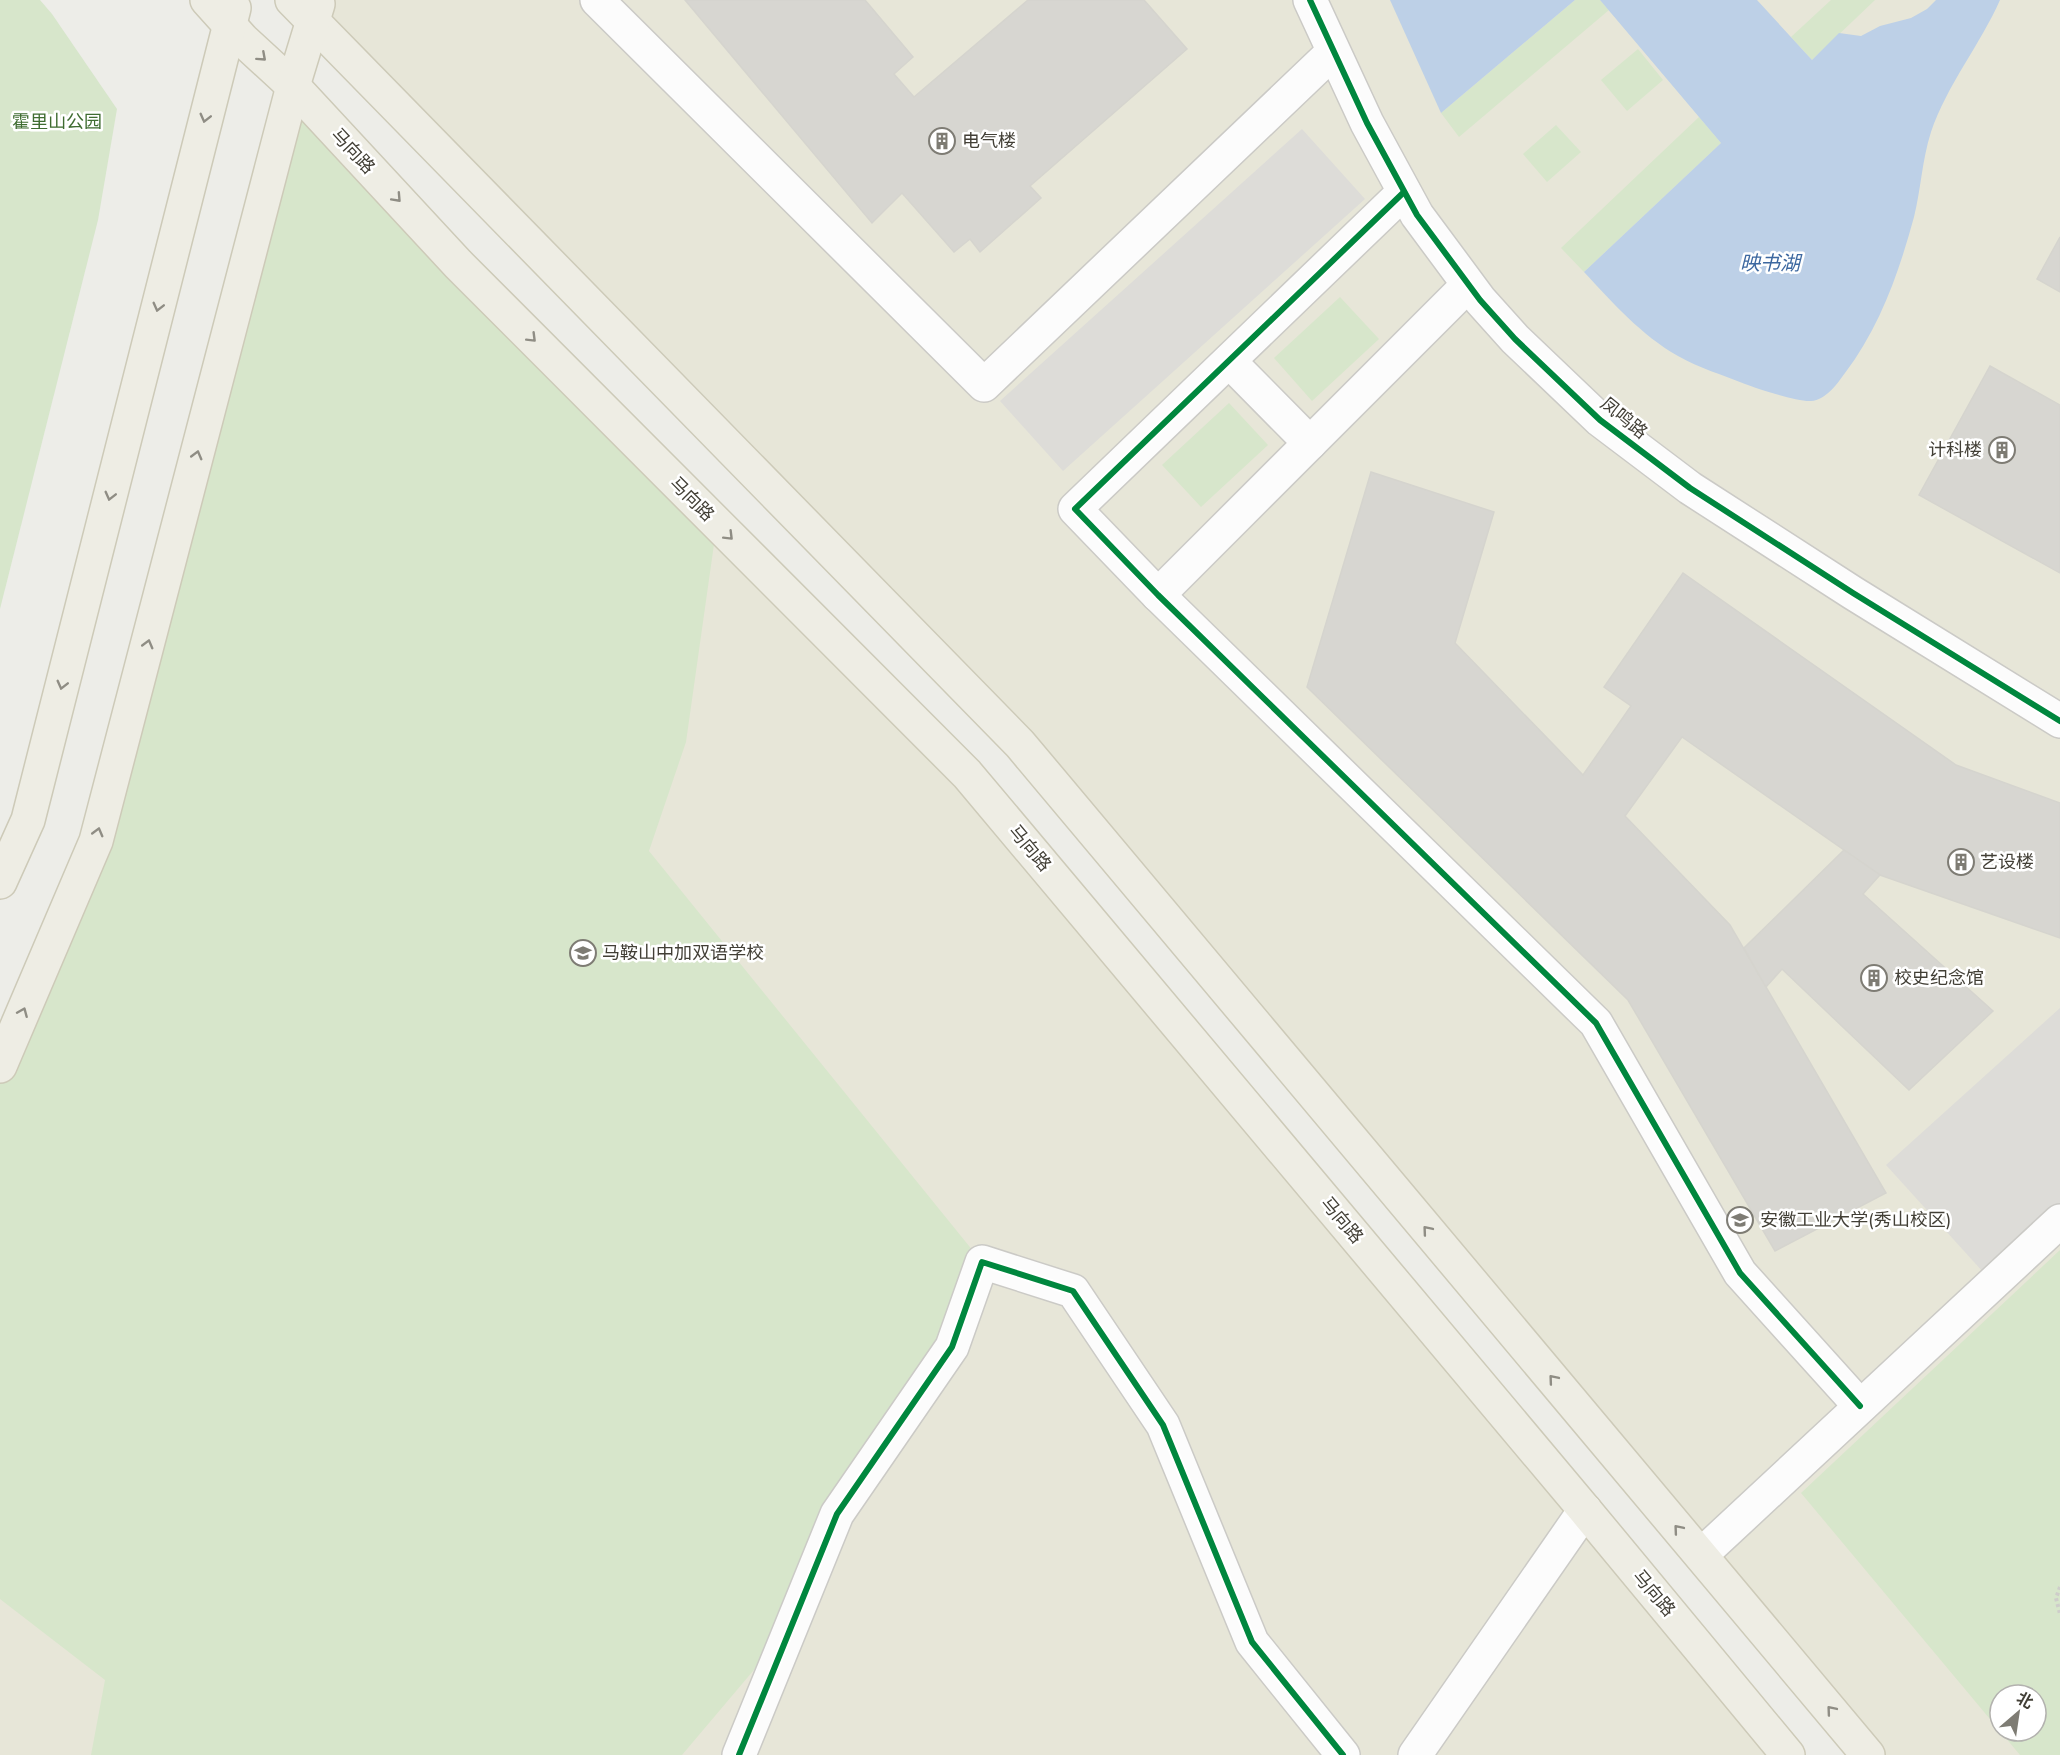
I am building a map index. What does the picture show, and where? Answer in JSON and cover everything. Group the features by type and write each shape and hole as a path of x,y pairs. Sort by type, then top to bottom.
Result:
{"main road":[{"name":"马向路","path":"207,0 232,12 243,40 293,86 458,264 967,774 1788,1755"},
{"path":"0,1066 96,841 293,86 308,7"},
{"path":"308,7 1020,744 1868,1755"},
{"path":"0,882 28,820 232,12"}],"street":[{"path":"597,0 984,385 1333,52"},
{"name":"凤鸣路","path":"1310,0 1367,123 1417,214 1468,285 1515,339 1600,420 1690,488 1853,593 2060,721"},
{"path":"1404,192 1075,509 1158,595 1596,1023 1740,1273 1860,1406"},
{"path":"1158,595 1468,285"},
{"path":"1229,361 1310,443"},
{"path":"1701,1555 2060,1221"},
{"path":"740,1755 837,1514 952,1347 982,1262 1073,1291 1163,1425 1252,1642 1343,1755"},
{"path":"1415,1755 1585,1510"}],"path":[{"path":"2060,1587 2056,1598 2060,1614"}],"shaded area":[{"name":"安徽工业大学(秀山校区)","path":"292,0 2060,0 2060,1755 1869,1755 1020,744"},
{"name":"马鞍山中加双语学校","path":"293,86 967,774 1788,1755 0,1755 0,1066 96,841"},
{"path":"1302,129 1365,199 1063,471 1000,401"},
{"path":"2060,1008 2060,1220 1993,1283 1886,1165"}],"green space":[{"name":"霍里山公园","path":"0,0 40,0 117,109 98,220 0,609"},
{"path":"1575,0 1600,0 1609,10 1459,137 1441,113"},
{"path":"1831,0 1875,0 1812,60 1791,37"},
{"path":"1638,49 1663,80 1627,111 1601,80"},
{"name":"马鞍山中加双语学校","path":"293,86 717,523 686,742 649,851 982,1262 792,1625 682,1755 91,1755 105,1680 0,1599 0,1066 96,841"},
{"path":"1699,117 1721,143 1584,272 1561,248"},
{"path":"1556,125 1581,152 1547,182 1523,154"},
{"path":"1340,297 1379,339 1312,401 1274,358"},
{"path":"1229,403 1268,445 1201,507 1162,465"},
{"path":"2060,1250 2060,1755 2020,1755 2010,1743 2048,1743 2048,1683 1988,1683 1988,1717 1801,1493"}],"water":[{"path":"1390,0 1575,0 1441,113"},
{"name":"映书湖","path":"1600,0 1757,0 1812,60 1839,33 1861,36 1880,26 1911,18 1927,9 1936,0 2000,0 1946,98 1931,132 1908,238 1887,298 1857,355 1831,391 1822,398 1805,401 1778,395 1686,360 1665,348 1640,328 1584,272 1721,143"}],"building":[{"name":"电气楼","path":"685,0 865,0 913,57 894,74 914,97 1028,0 1144,0 1187,49 1030,186 1041,198 980,252 970,239 954,252 902,193 872,223"},
{"path":"2060,237 2060,292 2037,279"},
{"name":"计科楼","path":"1990,366 2060,405 2060,573 1919,495"},
{"name":"艺设楼","path":"1371,472 1494,512 1455,643 1583,775 1631,706 1604,687 1683,573 1956,765 2060,803 2060,938 1880,875 1682,737 1625,816 1730,925 1886,1193 1775,1251 1628,1000 1307,687"},
{"name":"校史纪念馆","path":"1844,850 1880,875 1863,894 1993,1011 1909,1090 1782,969 1766,987 1744,948"}],"cycle path":[{"path":"1310,0 1367,123 1417,215 1480,300 1515,339 1600,420 1690,488 1853,593 2060,721"},
{"path":"1404,192 1075,509 1158,595 1596,1023 1740,1273 1860,1406"},
{"path":"739,1755 837,1514 952,1347 982,1262 1073,1291 1163,1425 1252,1642 1343,1755"}],"place":[{"name":"电气楼","path":"942,141"},
{"name":"计科楼","path":"2002,450"},
{"name":"艺设楼","path":"1961,862"},
{"name":"马鞍山中加双语学校","path":"583,953"},
{"name":"校史纪念馆","path":"1874,978"},
{"name":"安徽工业大学(秀山校区)","path":"1740,1220"}]}
